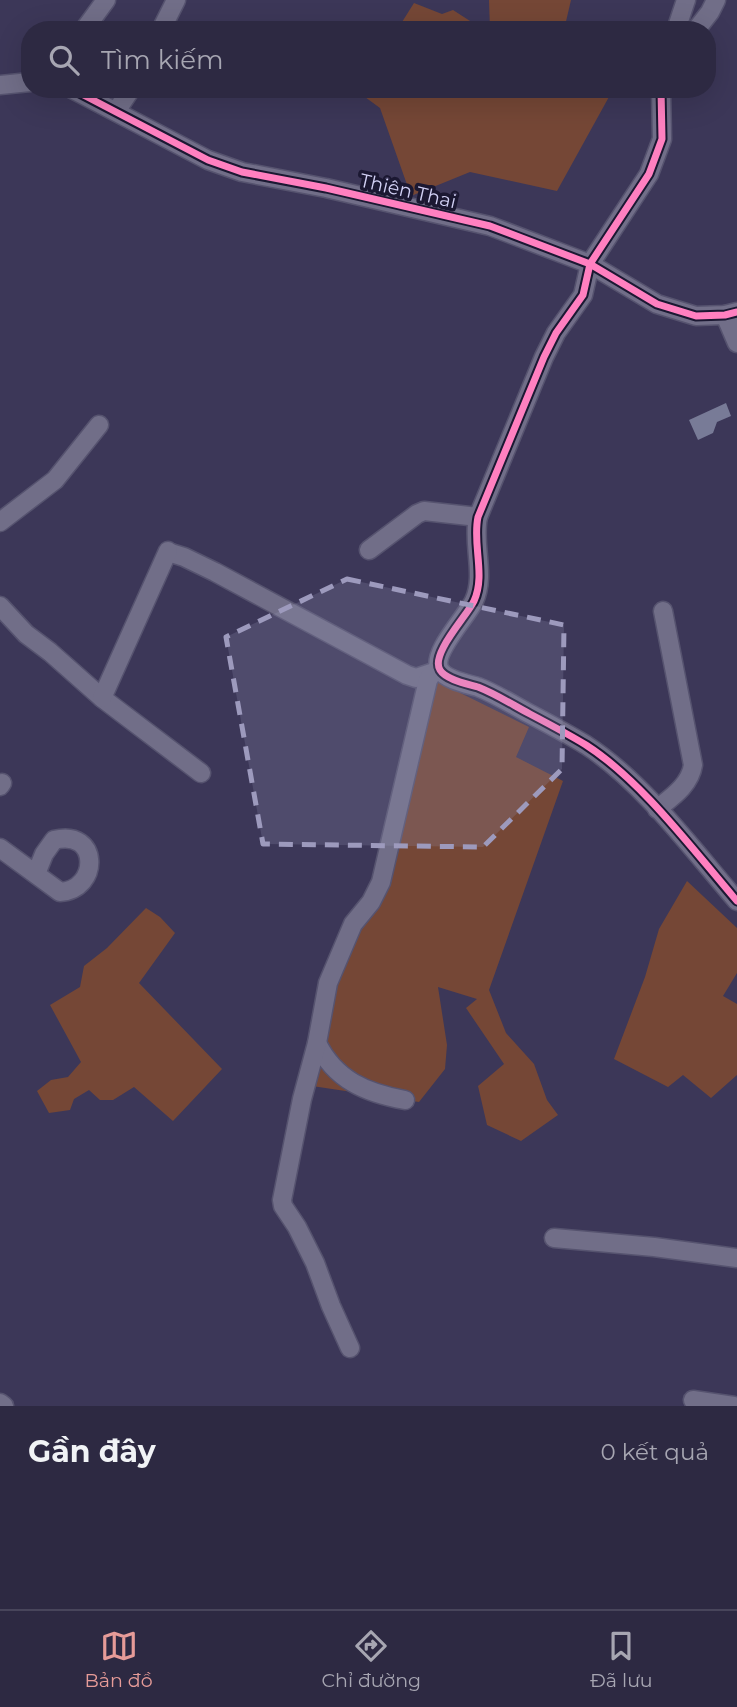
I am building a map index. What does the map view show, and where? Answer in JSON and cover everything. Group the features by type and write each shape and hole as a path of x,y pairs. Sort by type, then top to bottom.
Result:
{"street":[{"path":"91,21 106,0"},
{"path":"166,21 176,0"},
{"path":"679,21 686,0"},
{"path":"703,21 716,0"},
{"path":"0,85 21,83"},
{"name":"Thiên Thai","path":"91,98 208,159 243,172 490,226 590,264 657,304 696,316 731,313"},
{"path":"117,110 125,98"},
{"path":"350,1348 315,1263 282,1200 328,983 353,924 371,902 382,882 428,680 435,672 447,642 475,599 478,517 544,357 556,333 583,295 590,264 649,174 660,149 663,129 661,98"},
{"path":"731,313 737,343"},
{"path":"0,522 55,480 99,425"},
{"path":"369,550 424,511 478,517"},
{"path":"102,698 168,551 184,556 407,675 416,678 435,672 486,690 585,744 601,755 657,809 737,901"},
{"path":"0,606 26,634 102,698 201,773"},
{"path":"657,809 686,784 692,774 693,765 663,611"},
{"path":"0,848 36,874"},
{"path":"317,1043 324,1059 355,1084 375,1095 405,1100"},
{"path":"554,1238 737,1258"},
{"path":"693,1399 734,1406"}],"highlighted area":[{"path":"347,579 564,625 562,769 483,847 263,844 226,637"}],"shaded area":[{"path":"489,0 571,0 566,21 490,21"},
{"path":"414,3 442,14 453,10 470,21 403,21"},
{"path":"366,98 608,98 557,191 470,172 411,196 380,108"},
{"path":"434,680 529,727 516,757 563,781 489,990 506,1033 534,1064 547,1100 558,1115 521,1141 487,1125 478,1086 504,1064 466,1008 477,999 438,987 447,1045 445,1069 419,1102 312,1086 334,982 360,919 385,880"},
{"path":"687,881 737,928 737,973 723,996 737,1004 737,1075 711,1098 683,1075 668,1087 614,1059 645,977 659,929"},
{"path":"146,908 160,917 175,933 139,983 222,1069 173,1121 134,1087 113,1100 100,1100 89,1090 74,1099 70,1110 49,1113 37,1091 51,1080 68,1077 81,1062 50,1005 80,987 84,966 107,948"}],"building":[{"path":"726,403 731,416 717,422 713,433 698,440 689,420"}],"cycle path":[{"path":"89,98 208,160 242,172 326,188 490,226 590,264 657,304 696,316 737,312"},
{"path":"661,98 662,139 649,174 590,264 583,295 556,333 544,357 478,517 479,581 474,601 445,645 438,663 440,670 447,676 498,696 579,741 607,760 666,817 737,901"}]}
